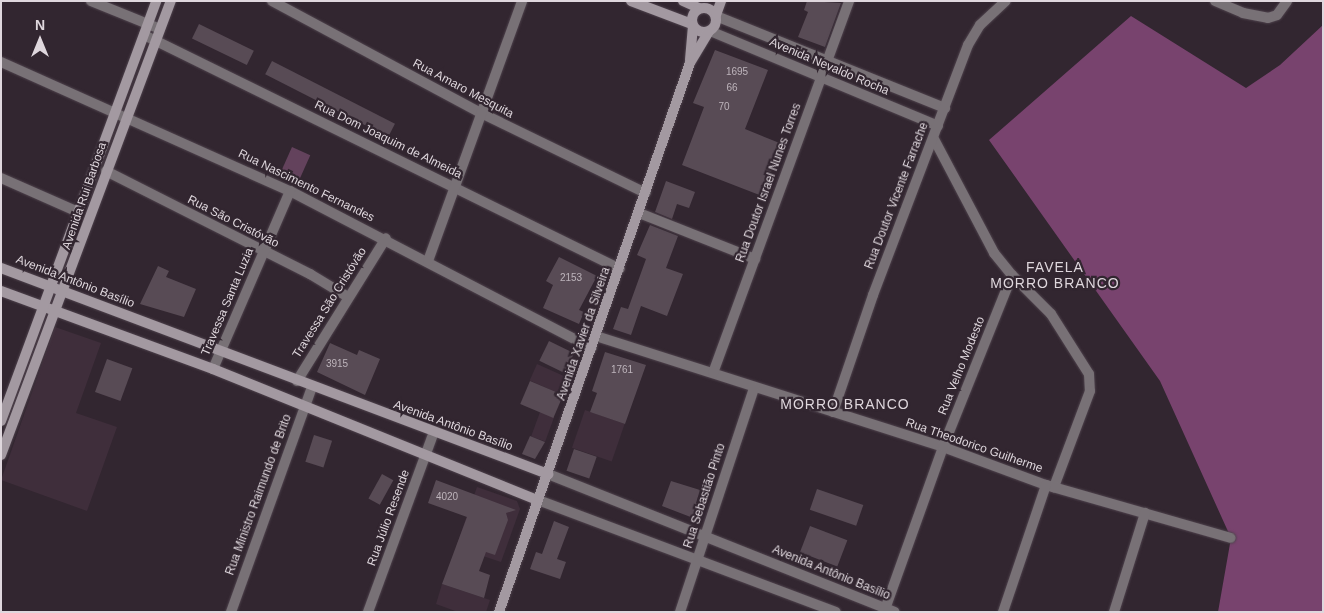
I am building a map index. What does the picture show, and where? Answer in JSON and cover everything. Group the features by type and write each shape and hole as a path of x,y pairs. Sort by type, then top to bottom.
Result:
{"main road":[{"name":"Avenida Rui Barbosa","path":"1,421 45,307 156,1"},
{"name":"Avenida Rui Barbosa","path":"1,456 65,291 106,171 171,1"},
{"path":"631,1 693,24 702,32 710,31 715,26 721,1"},
{"path":"683,1 710,8 716,16"},
{"path":"693,24 693,15 700,6"},
{"name":"Avenida Xavier da Silveira","path":"690,63 693,24"},
{"name":"Avenida Xavier da Silveira","path":"499,612 620,269 690,63 710,31"},
{"name":"Avenida Antônio Basílio","path":"1,268 312,387 548,474"},
{"path":"1,291 213,369 304,408 426,454 538,500"}],"street":[{"path":"91,1 160,29"},
{"name":"Rua Amaro Mesquita","path":"272,1 481,113 646,193"},
{"path":"428,261 522,1"},
{"name":"Rua Doutor Israel Nunes Torres","path":"713,373 849,1"},
{"name":"Rua Doutor Vicente Farrache","path":"833,412 873,295 973,35 1006,1"},
{"path":"1215,1 1243,13 1268,18 1277,15 1287,1"},
{"name":"Avenida Nevaldo Rocha","path":"716,16 945,108"},
{"name":"Avenida Nevaldo Rocha","path":"710,31 938,126"},
{"name":"Rua Dom Joaquim de Almeida","path":"144,36 156,40 620,269"},
{"name":"Rua Nascimento Fernandes","path":"1,62 127,116 290,191 386,238 592,348"},
{"path":"934,138 977,224 1012,275 1051,314 1084,366 1091,386 1050,486 1003,612"},
{"name":"Rua São Cristóvão","path":"106,171 263,251 348,297"},
{"path":"1,178 78,212"},
{"name":"Travessa Santa Luzia","path":"213,369 290,191"},
{"path":"639,213 755,259"},
{"name":"Travessa São Cristóvão","path":"297,381 386,238"},
{"name":"Rua Velho Modesto","path":"888,611 943,447 1012,275"},
{"name":"Rua Theodorico Guilherme","path":"596,336 943,447 1050,486 1231,538"},
{"name":"Rua Ministro Raimundo de Brito","path":"231,612 312,387"},
{"name":"Rua Sebastião Pinto","path":"680,612 754,388"},
{"name":"Rua Júlio Resende","path":"368,612 434,432"},
{"name":"Avenida Antônio Basílio","path":"548,474 888,611"},
{"path":"538,500 836,612"},
{"path":"1114,612 1145,514"}],"shaded area":[{"path":"1131,16 1246,88 1280,65 1323,25 1323,612 1218,612 1231,538 1160,381 989,140"},
{"path":"292,147 310,155 299,181 281,173"},
{"path":"55,327 101,343 76,413 117,427 87,511 1,480"},
{"path":"537,364 564,376 557,393 530,380"},
{"path":"585,410 625,424 612,461 572,448"},
{"path":"540,412 554,417 545,442 531,436"},
{"path":"477,487 517,501 520,509 501,562 456,547"},
{"path":"442,584 490,600 486,612 458,612 436,604"}],"building":[{"path":"807,1 841,3 825,47 798,37 808,12 804,10"},
{"path":"199,24 254,51 247,65 192,38"},
{"path":"715,50 768,70 745,129 782,144 762,196 682,165 704,107 693,103"},
{"path":"272,61 395,124 388,137 265,74"},
{"path":"666,181 695,192 689,208 677,204 672,219 655,212"},
{"path":"650,225 678,236 666,268 683,274 667,316 641,306 631,335 613,329 621,307 628,309 646,259 637,255"},
{"path":"559,257 597,276 579,310 584,312 579,324 543,308 553,285 546,281"},
{"path":"158,266 169,271 166,277 196,289 184,317 140,304"},
{"path":"549,341 574,353 565,373 539,361"},
{"path":"330,343 357,355 359,350 380,359 365,395 317,372"},
{"path":"605,352 646,365 625,424 590,412 597,393 592,391"},
{"path":"107,359 132,368 120,401 95,392"},
{"path":"530,381 563,395 553,418 520,404"},
{"path":"314,435 332,441 323,468 305,462"},
{"path":"530,436 545,442 535,459 522,454"},
{"path":"574,449 597,457 589,479 567,471"},
{"path":"382,474 393,480 380,505 368,498"},
{"path":"436,480 516,510 506,513 508,520 495,555 486,552 479,571 490,575 484,598 442,584 467,517 428,503"},
{"path":"671,481 700,490 696,503 706,506 701,521 662,506"},
{"path":"817,489 863,505 856,526 810,510"},
{"path":"554,521 569,527 557,559 566,562 560,579 530,569 536,552 542,554"},
{"path":"810,526 847,540 837,566 800,552"}],"district":[{"name":"FAVELA MORRO BRANCO","path":"1055,276"},
{"name":"MORRO BRANCO","path":"845,404"}]}
